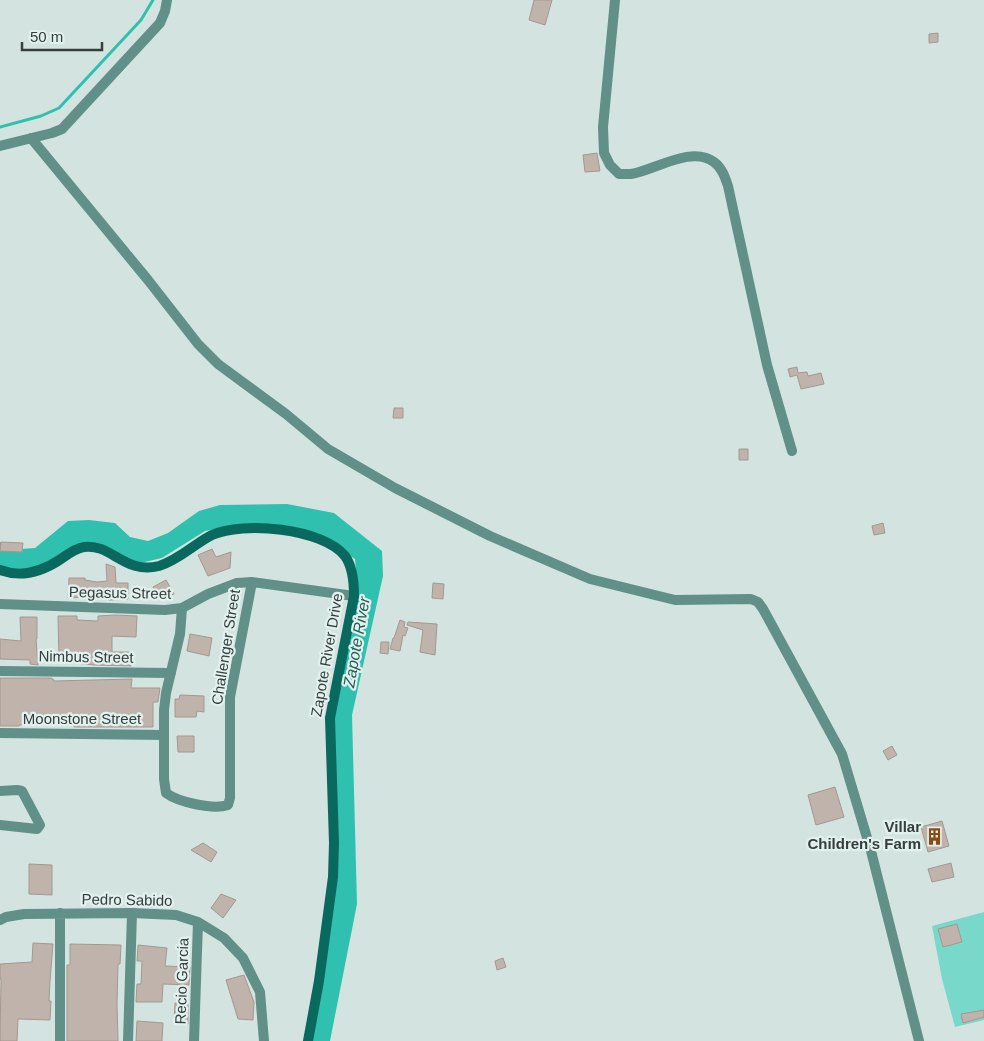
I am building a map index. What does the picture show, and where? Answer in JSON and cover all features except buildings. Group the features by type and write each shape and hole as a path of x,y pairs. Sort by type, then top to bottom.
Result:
{"main road":[{"name":"Zapote River Drive","path":"0,570 18,574 41,570 84,547 96,547 135,566 160,566 212,535 231,529 251,528 311,534 329,543 346,557 354,585 354,596 330,718 334,843 333,877 308,1041"}],"street":[{"path":"0,146 57,131 69,122 160,23 167,0"},
{"path":"615,0 603,127 604,153 610,165 619,174 631,174 684,157 702,156 714,162 723,173 728,186 767,365 792,451"},
{"path":"31,138 198,344 218,364 286,414 328,449 395,488 490,536 590,579 675,600 750,599 758,602 842,754 872,853 919,1041"},
{"name":"Pegasus Street","path":"0,604 165,610 182,608 222,588 237,583 252,582 354,596"},
{"name":"Challenger Street","path":"164,735 164,779 166,793 176,798 211,807 221,808 228,806 231,787 230,697 252,582"},
{"path":"164,735 164,710 180,634 182,608"},
{"name":"Nimbus Street","path":"0,671 171,673"},
{"name":"Moonstone Street","path":"0,734 164,735"},
{"path":"0,791 22,791 40,825 37,828 0,825"},
{"path":"128,1041 132,913"},
{"name":"Pedro Sabido","path":"0,920 24,914 132,913 176,915 198,922 224,938 243,958 260,992 264,1041"},
{"path":"60,914 60,1041"},
{"name":"Recio Garcia","path":"194,1041 198,922"}],"shaded area":[{"path":"984,912 984,1020 955,1027 942,979 932,926"}],"water":[{"name":"Zapote River","path":"287,504 334,513 382,551 383,576 352,715 357,904 330,1041 311,1041 333,904 331,715 358,593 355,559 323,538 243,525 205,531 162,558 136,564 86,542 35,568 5,569 0,566 0,542 21,549 35,548 68,521 89,520 115,523 130,537 148,541 168,533 199,511 220,505"}],"waterway":[{"path":"0,127 41,116 59,108 141,20 153,0"}],"place":[{"name":"Villar Children's Farm","path":"935,836"}]}
